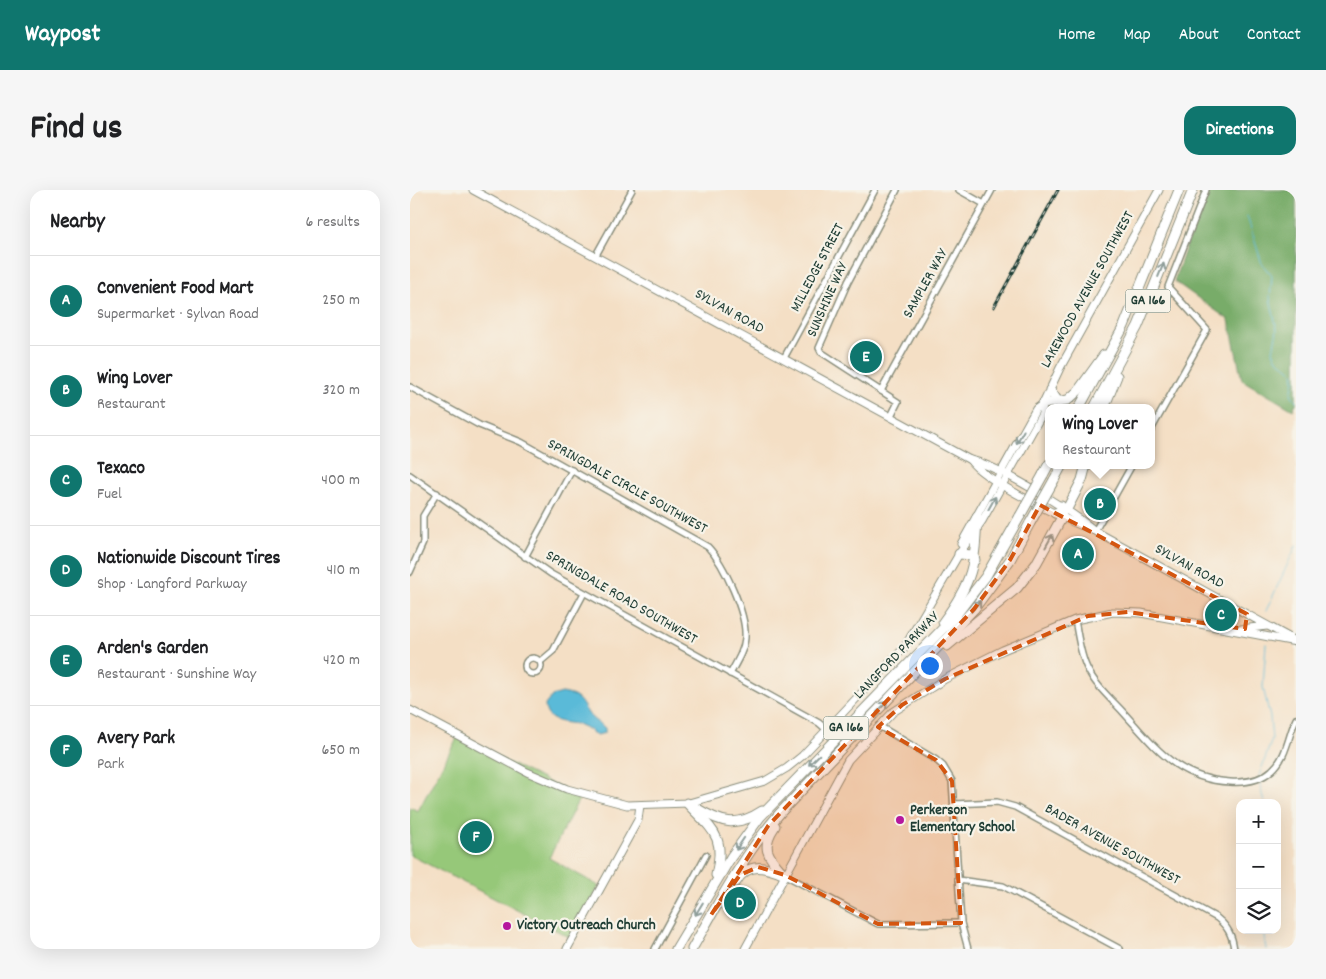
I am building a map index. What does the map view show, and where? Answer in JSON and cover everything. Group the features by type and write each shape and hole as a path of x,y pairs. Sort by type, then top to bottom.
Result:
{"highway":[{"name":"GA 166","path":"1082,404 1124,326 1179,190"},
{"name":"GA 166","path":"1096,404 1138,326 1193,190"},
{"path":"1043,404 1059,403 1068,400 1078,392 1124,326"},
{"path":"1106,404 1138,326"},
{"path":"1050,390 1059,403"},
{"name":"LANGFORD PARKWAY","path":"676,949 746,834 769,806 956,615 977,589 1046,469"},
{"name":"LANGFORD PARKWAY","path":"692,949 757,840 908,680 986,594 1010,560 1060,469"},
{"path":"908,680 1017,588 1036,564 1061,512 1075,495 1085,469"},
{"path":"922,650 962,596 970,578 974,560 977,516"},
{"path":"959,554 969,553 973,555 974,560"},
{"path":"687,803 711,817 728,822 748,819 769,806"},
{"path":"687,803 716,835 720,846 720,857 714,884"},
{"path":"785,875 772,860 766,845 769,835 788,805"},
{"path":"711,916 721,906 740,874 750,868 767,867 785,875"}],"street":[{"name":"SYLVAN ROAD","path":"473,190 596,255 970,460 980,462 1000,472 1061,512"},
{"path":"596,255 632,190"},
{"name":"MILLEDGE STREET","path":"784,358 875,190"},
{"name":"SUNSHINE WAY","path":"891,416 898,402 821,352 819,348 848,282 897,190"},
{"path":"959,190 984,204"},
{"name":"SAMPLER WAY","path":"881,391 992,190"},
{"name":"LAKEWOOD AVENUE SOUTHWEST","path":"959,554 961,544 977,516 999,482 1007,476 1042,414 1043,404 1050,390 1159,190"},
{"path":"1155,423 1206,332 1168,287 1206,190"},
{"name":"SPRINGDALE CIRCLE SOUTHWEST","path":"410,387 479,425 521,442 572,470 698,540 716,556 726,572 745,629 743,649 730,674"},
{"name":"LAKEWOOD AVENUE SOUTHWEST","path":"410,710 495,757 559,786 596,798 627,805 687,803 765,781 787,768 827,730 904,648 959,554 976,529 999,482 1000,472 1036,409 1043,404"},
{"name":"SYLVAN ROAD","path":"970,460 976,469 999,482 1061,512 1296,642"},
{"path":"1095,531 1130,469"},
{"path":"525,557 572,470"},
{"name":"SPRINGDALE ROAD SOUTHWEST","path":"410,475 525,557 584,593 819,723 827,730"},
{"path":"410,572 423,543 423,516 437,493"},
{"path":"540,662 553,651 584,593"},
{"path":"745,949 848,760 879,726 902,705 945,679 1003,650 1075,620 1100,613 1128,612 1230,628 1245,629 1267,626"},
{"path":"1245,629 1248,621 1247,614"},
{"path":"1075,620 1084,659 1096,682 1171,763 1193,775 1215,782 1238,783 1259,779 1272,771 1282,759 1296,719"},
{"path":"1256,635 1264,632 1267,626"},
{"path":"1230,628 1296,642"},
{"path":"879,726 944,766 952,781 961,923 968,949"},
{"name":"BADER AVENUE SOUTHWEST","path":"954,804 997,802 1015,807 1217,918 1226,926 1232,937 1234,949"},
{"path":"567,949 638,820 640,806"},
{"path":"655,949 706,855"},
{"path":"785,875 878,924 961,923"},
{"path":"958,880 1003,886 1120,949"}],"highlighted area":[{"path":"1040,505 1247,614 1245,629 1128,612 1088,616 945,679 902,705 878,727 936,760 952,781 961,923 878,924 785,875 758,867 740,875 711,915 768,826 974,609 1010,560"}],"green space":[{"path":"1206,190 1296,190 1296,403 1293,410 1242,380 1229,320 1174,281"},
{"path":"457,738 580,797 549,858 599,886 573,939 410,855 410,807 418,811"}],"water":[{"path":"562,693 569,694 578,699 592,718 605,728 605,733 597,735 582,726 558,721 549,716 545,705 552,696"}],"waterway":[{"path":"1247,216 1262,264 1272,276 1270,298 1277,330 1273,351 1276,358 1293,372 1294,380 1291,394 1296,401"},
{"path":"1266,611 1296,546"},
{"path":"1259,776 1272,739 1270,717 1263,687 1266,644"},
{"path":"1259,780 1263,799"},
{"path":"1264,934 1266,949"}],"railway":[{"path":"994,307 1058,190"}],"place":[{"name":"Arden's Garden","path":"866,357"},
{"name":"Wing Lover","path":"1100,504"},
{"name":"Convenient Food Mart","path":"1078,554"},
{"name":"Texaco","path":"1221,615"},
{"name":"Perkerson Elementary School","path":"900,820"},
{"name":"Avery Park","path":"476,837"},
{"name":"Nationwide Discount Tires","path":"740,903"},
{"name":"Victory Outreach Church","path":"507,926"}]}
